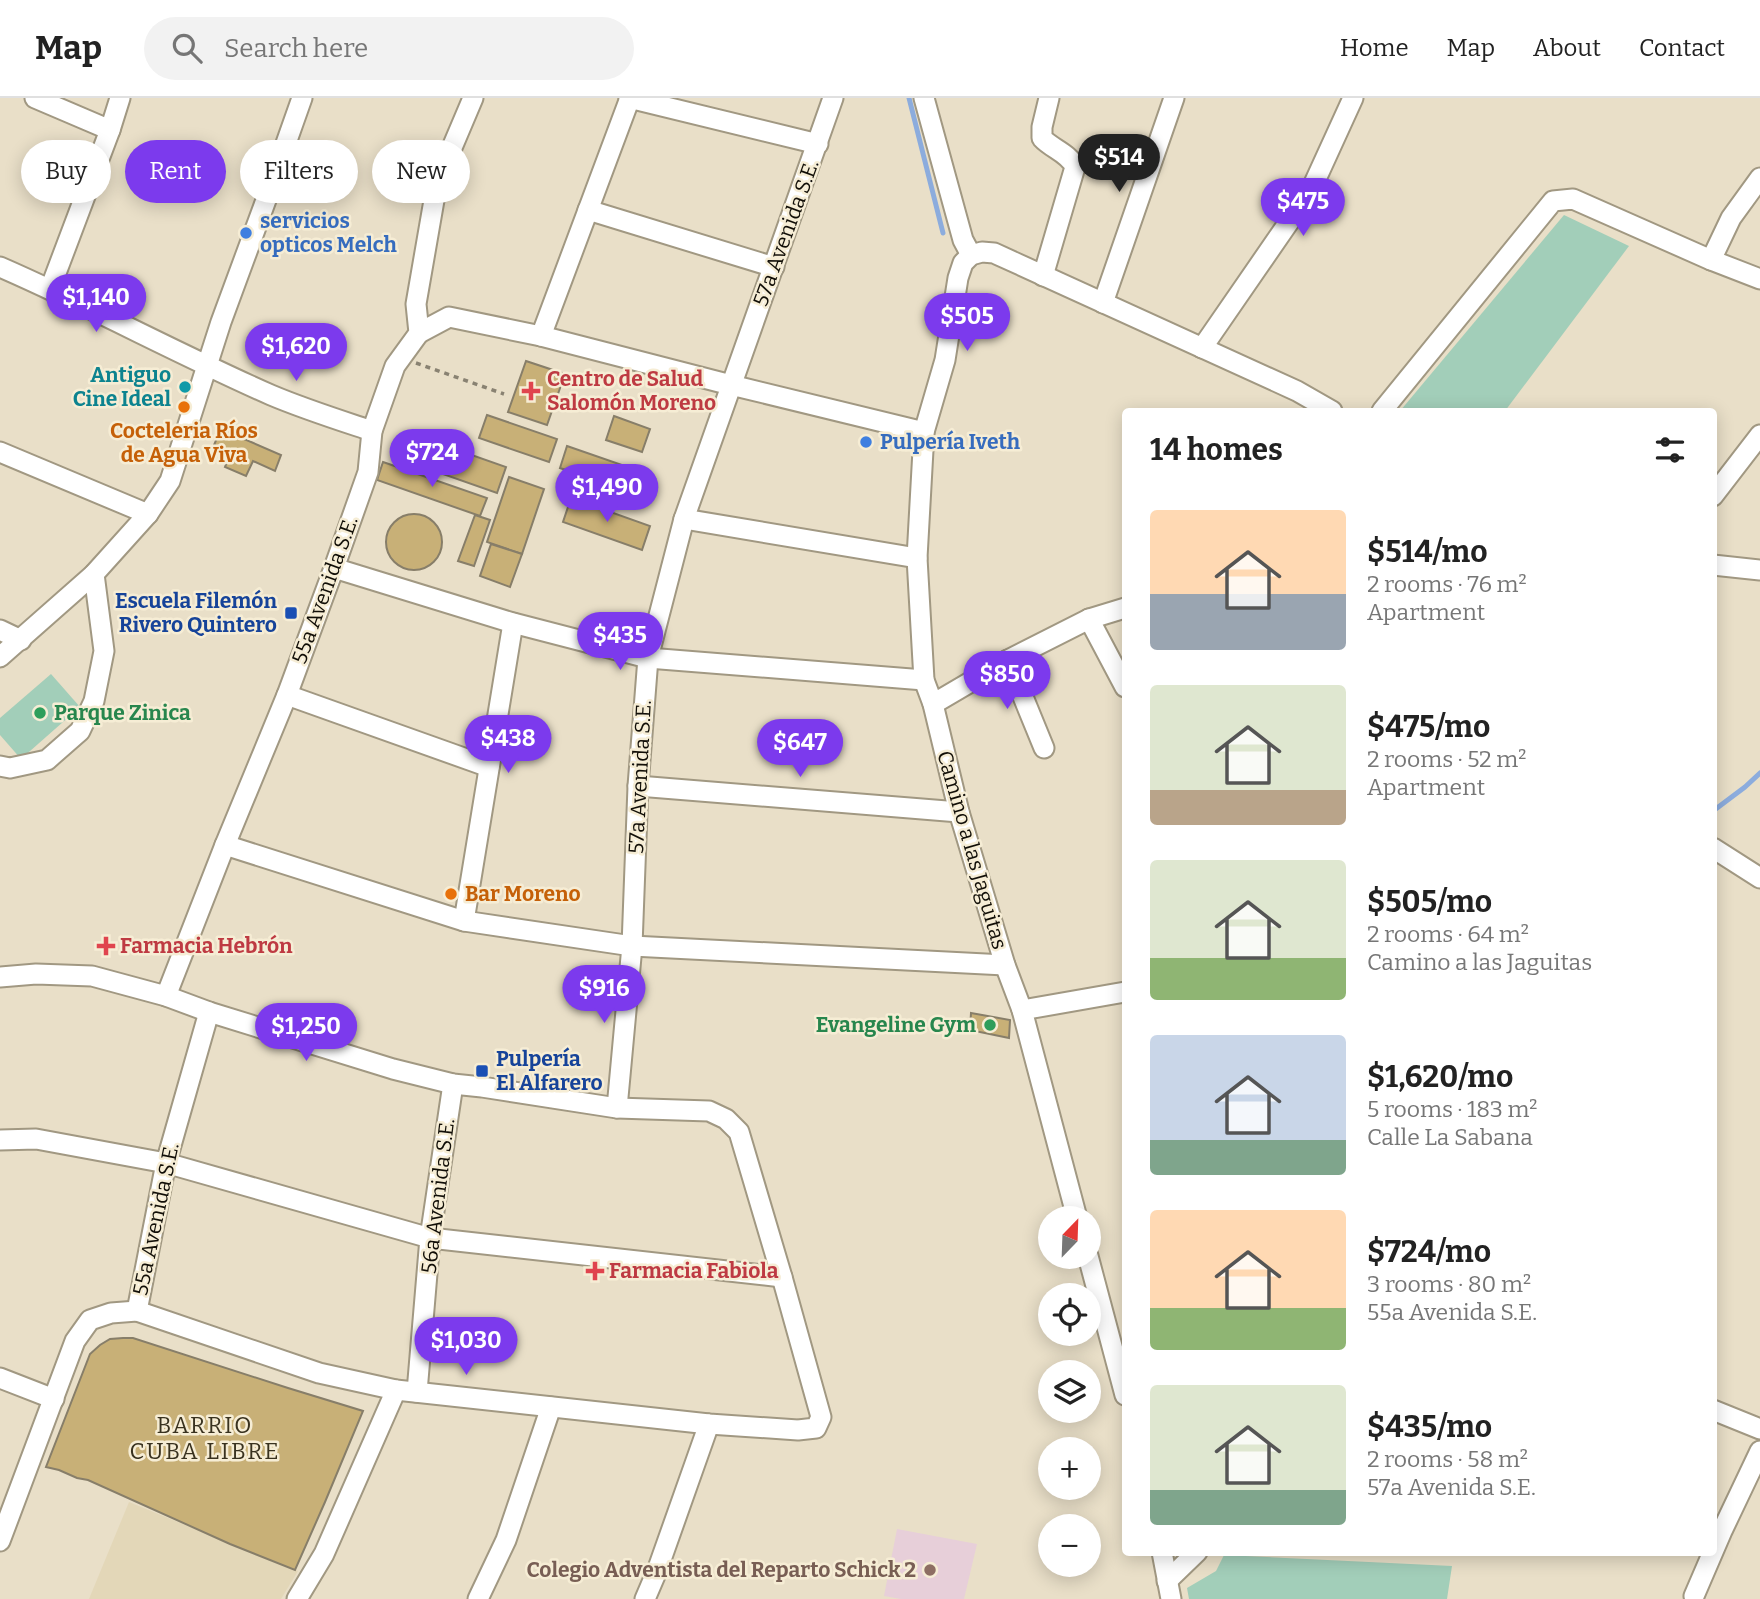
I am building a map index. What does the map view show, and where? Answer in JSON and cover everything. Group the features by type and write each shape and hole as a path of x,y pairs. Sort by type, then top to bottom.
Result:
{"street":[{"path":"36,98 110,130"},
{"path":"50,289 120,98"},
{"path":"0,657 94,574 148,514 170,481 221,321 302,98"},
{"path":"472,98 437,183 416,304 419,333 449,317 541,336 924,432"},
{"path":"541,336 630,98 818,144"},
{"name":"57a Avenida S.E.","path":"617,1108 632,946 638,786 648,658 684,519 833,98"},
{"path":"924,98 963,240 971,255 993,253 1297,391 1327,408"},
{"path":"1043,276 1075,167 1071,159 1049,146 1042,138 1049,98"},
{"path":"1103,303 1174,98"},
{"path":"1202,348 1311,190 1353,98"},
{"path":"1711,260 1731,218 1760,178"},
{"path":"1384,408 1553,201 1573,199 1760,279"},
{"path":"588,210 774,267"},
{"name":"Camino a las Jaguitas","path":"971,255 962,263 958,278 945,360 924,432 916,558 924,680 933,704 959,813 1005,965 1022,1010 1074,1206"},
{"path":"0,267 274,397 372,431"},
{"name":"55a Avenida S.E.","path":"166,996 287,695 334,568 368,472 372,431 395,366 419,333"},
{"path":"1717,491 1760,435"},
{"path":"0,452 148,514"},
{"path":"684,519 916,558"},
{"path":"1717,565 1760,570"},
{"path":"334,568 513,623 648,658 924,680"},
{"path":"0,766 10,768 47,760 80,731 94,701 104,651 94,574"},
{"path":"933,704 1007,660 1089,619 1122,609"},
{"path":"1089,619 1122,681"},
{"path":"464,921 513,623"},
{"path":"0,630 21,640"},
{"path":"1007,660 1044,748"},
{"path":"287,695 489,767"},
{"path":"638,786 959,813"},
{"path":"225,845 464,921 632,946 1005,965"},
{"path":"1717,851 1760,878"},
{"path":"0,977 36,974 92,976 166,996 393,1069 453,1084 617,1108 709,1111 726,1119 739,1132 821,1417 816,1428 798,1430 709,1424 396,1390 319,1373 137,1311"},
{"path":"1022,1010 1122,993"},
{"name":"55a Avenida S.E.","path":"0,1542 75,1341 90,1320 111,1313 137,1311 166,1163 209,1012"},
{"name":"56a Avenida S.E.","path":"418,1392 430,1238 453,1084"},
{"path":"0,1140 36,1139 166,1163 430,1238 782,1277"},
{"path":"1091,1269 1122,1384"},
{"path":"0,1378 54,1399"},
{"path":"297,1599 324,1554 396,1390"},
{"path":"478,1599 506,1540 551,1407"},
{"path":"1717,1412 1760,1429"},
{"path":"645,1599 709,1424"},
{"path":"1717,1536 1760,1451"},
{"path":"1163,1556 1169,1590"},
{"path":"1169,1590 1194,1556"},
{"path":"1694,1596 1709,1556"}],"path":[{"path":"401,358 504,394"}],"shaded area":[{"path":"129,1502 298,1571 281,1599 89,1599"},
{"name":"Colegio Adventista del Reparto Schick 2","path":"897,1529 977,1544 964,1599 901,1599 884,1596"}],"green space":[{"path":"1564,215 1629,246 1507,408 1403,408"},
{"name":"Parque Zinica","path":"51,674 80,707 21,759 0,735 0,718"},
{"path":"1224,1556 1452,1566 1447,1599 1189,1599 1187,1588 1216,1571"}],"building":[{"path":"526,361 565,374 547,425 508,412"},
{"path":"487,415 557,439 549,462 479,438"},
{"path":"614,416 650,429 642,452 606,440"},
{"path":"221,429 281,455 275,471 253,461 246,476 225,467 231,452 214,445"},
{"path":"446,446 506,467 497,493 437,472"},
{"path":"567,446 651,475 643,496 560,468"},
{"path":"383,462 487,498 480,516 377,480"},
{"path":"509,477 544,489 522,554 487,542"},
{"path":"571,498 650,526 642,550 563,522"},
{"path":"408,514 420,514 434,522 442,536 440,553 434,562 420,570 408,570 391,558 386,548 386,536 398,519"},
{"path":"475,515 490,520 474,566 458,561"},
{"path":"491,544 522,554 510,587 480,576"},
{"name":"Evangeline Gym","path":"971,1013 1010,1020 1009,1038 970,1030"},
{"path":"133,1338 363,1411 295,1570 88,1480 46,1467 90,1354 110,1339"}],"waterway":[{"path":"909,98 943,233"},
{"path":"1717,808 1760,773"}],"place":[{"name":"servicios opticos Melch","path":"246,233"},
{"name":"Antiguo Cine Ideal","path":"185,387"},
{"name":"Centro de Salud Salomón Moreno","path":"531,391"},
{"name":"Cocteleria Ríos de Agua Viva","path":"184,407"},
{"name":"Pulpería Iveth","path":"866,442"},
{"name":"Escuela Filemón Rivero Quintero","path":"291,613"},
{"name":"Parque Zinica","path":"40,713"},
{"name":"Bar Moreno","path":"451,894"},
{"name":"Farmacia Hebrón","path":"106,946"},
{"name":"Evangeline Gym","path":"990,1025"},
{"name":"Pulpería El Alfarero","path":"482,1071"},
{"name":"Farmacia Fabiola","path":"595,1271"},
{"name":"Colegio Adventista del Reparto Schick 2","path":"930,1570"}],"district":[{"name":"BARRIO CUBA LIBRE","path":"205,1438"}]}
